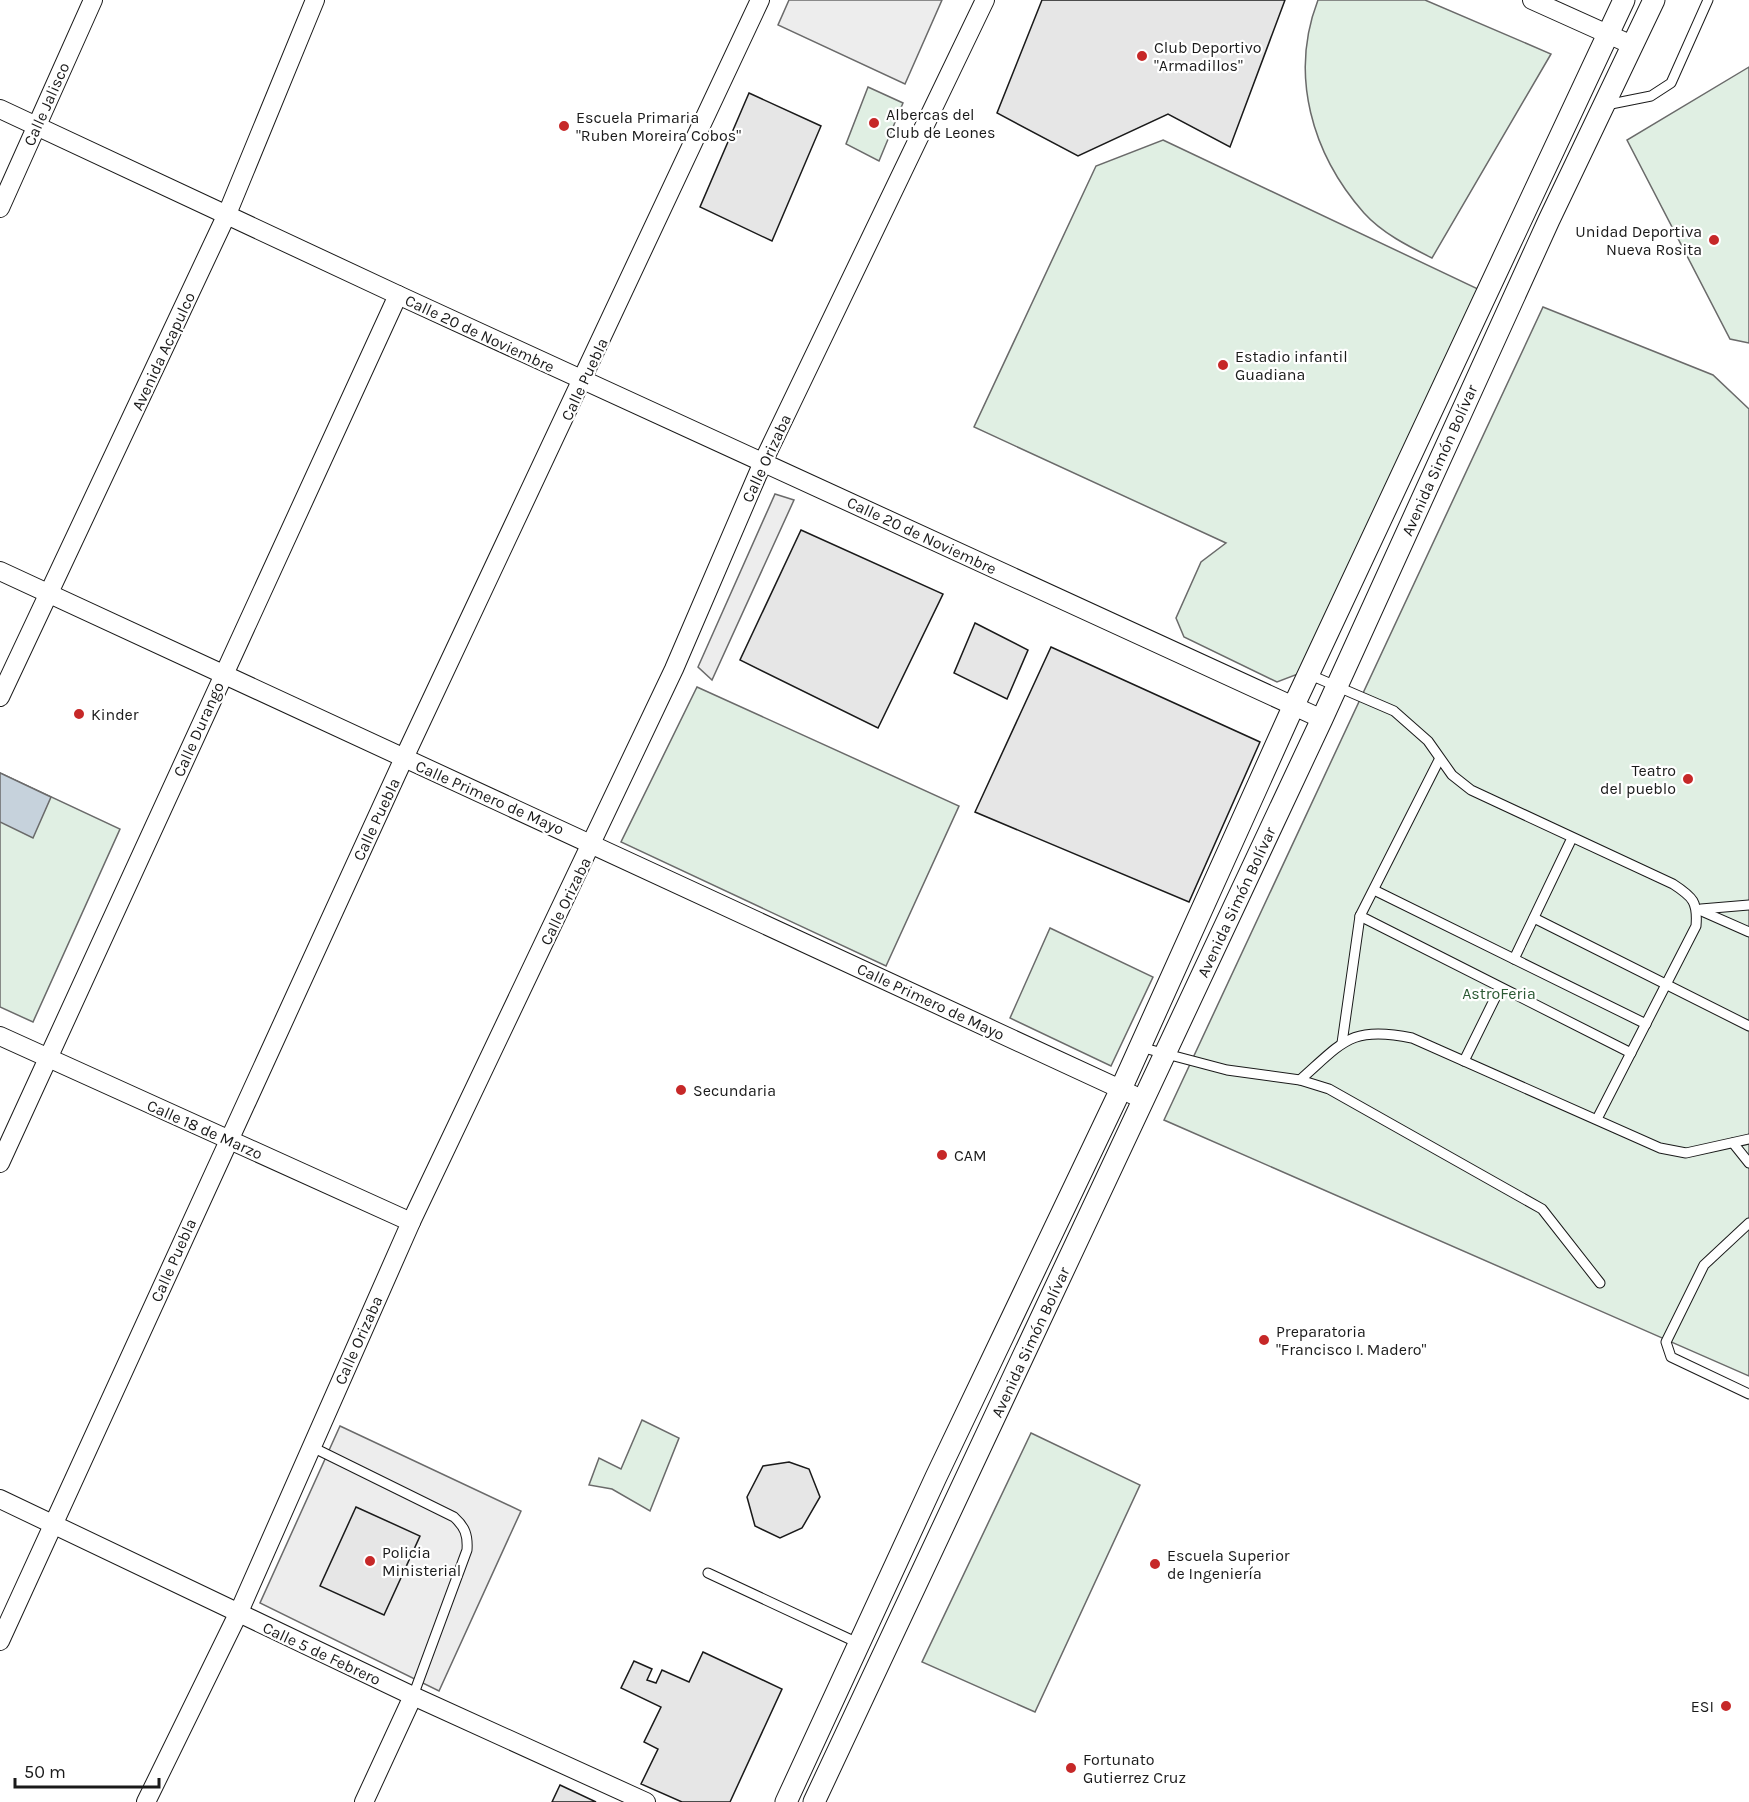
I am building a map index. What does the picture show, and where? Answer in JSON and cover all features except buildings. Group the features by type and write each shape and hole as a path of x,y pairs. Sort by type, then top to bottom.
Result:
{"street":[{"name":"Calle Jalisco","path":"0,208 93,0"},
{"name":"Avenida Acapulco","path":"0,697 227,214 315,0"},
{"name":"Calle Puebla","path":"0,1641 404,758 584,380 760,0"},
{"name":"Calle Orizaba","path":"146,1802 238,1614 310,1446 411,1222 674,669 763,462 985,0"},
{"path":"1532,0 1632,45"},
{"name":"Avenida Simón Bolívar","path":"786,1802 936,1477 1121,1089 1308,674 1624,0"},
{"name":"Avenida Simón Bolívar","path":"814,1802 1322,719 1654,0"},
{"name":"Calle 20 de Noviembre","path":"0,109 398,295 1322,719"},
{"name":"Calle Durango","path":"0,1164 50,1059 222,674 398,295"},
{"name":"Calle Primero de Mayo","path":"0,570 1144,1100"},
{"name":"Calle 18 de Marzo","path":"0,1036 411,1222"},
{"path":"936,1477 962,1488"},
{"name":"Calle 5 de Febrero","path":"0,1499 238,1614 646,1802"},
{"path":"364,1802 413,1696"}],"lane":[{"path":"1604,105 1651,96 1671,83 1708,0"},
{"path":"1308,674 1394,711 1428,741 1439,760 1471,790 1673,884 1689,894 1697,909 1696,926 1668,985 1597,1119"},
{"path":"1342,1043 1360,916 1439,760"},
{"path":"1514,959 1572,838"},
{"path":"1374,890 1646,1024"},
{"path":"1697,909 1749,905"},
{"path":"1697,909 1749,932"},
{"path":"1360,916 1631,1053"},
{"path":"1534,918 1749,1026"},
{"path":"1464,1060 1500,988"},
{"path":"1300,1080 1342,1043 1361,1034 1383,1032 1412,1038 1673,1152 1686,1153 1749,1139"},
{"path":"1140,1047 1227,1070 1300,1080 1329,1089 1542,1209 1600,1283"},
{"path":"1733,1143 1749,1163"},
{"path":"1749,1223 1704,1265 1666,1342 1671,1357 1749,1394"},
{"path":"310,1446 454,1517 463,1526 468,1537 467,1550 413,1696"},
{"path":"708,1573 859,1643"}],"green space":[{"path":"1318,0 1425,0 1551,54 1432,258 1387,233 1364,213 1346,190 1319,139 1306,85 1306,57 1310,28"},
{"name":"Unidad Deportiva Nueva Rosita","path":"1749,67 1749,343 1730,339 1627,140"},
{"name":"Albercas del Club de Leones","path":"868,87 903,103 879,161 846,144"},
{"name":"Estadio infantil Guadiana","path":"1163,140 1478,289 1298,674 1277,682 1184,637 1176,618 1201,562 1226,543 974,427 1096,166"},
{"name":"AstroFeria","path":"1543,307 1713,375 1749,409 1749,1376 1164,1120"},
{"path":"697,687 959,806 886,966 621,842"},
{"path":"0,773 120,829 33,1022 0,1007"},
{"path":"1050,928 1153,977 1111,1066 1010,1018"},
{"path":"642,1420 679,1438 650,1511 612,1489 589,1485 599,1458 621,1469"},
{"path":"1031,1433 1140,1485 1035,1712 922,1662"}],"shaded area":[{"path":"789,0 942,0 905,84 778,25"},
{"path":"775,494 794,500 712,680 698,667"},
{"path":"0,773 51,797 33,838 0,822"},
{"path":"340,1426 521,1511 439,1691 260,1603"}],"place":[{"name":"Club Deportivo \"Armadillos\"","path":"1142,56"},
{"name":"Albercas del Club de Leones","path":"874,123"},
{"name":"Escuela Primaria \"Ruben Moreira Cobos\"","path":"564,126"},
{"name":"Unidad Deportiva Nueva Rosita","path":"1714,240"},
{"name":"Estadio infantil Guadiana","path":"1223,365"},
{"name":"Kinder","path":"79,714"},
{"name":"Teatro del pueblo","path":"1688,779"},
{"name":"Secundaria","path":"681,1090"},
{"name":"CAM","path":"942,1155"},
{"name":"Preparatoria \"Francisco I. Madero\"","path":"1264,1340"},
{"name":"Policia Ministerial","path":"370,1561"},
{"name":"Escuela Superior de Ingeniería","path":"1155,1564"},
{"name":"ESI","path":"1726,1706"},
{"name":"Fortunato Gutierrez Cruz","path":"1071,1768"}]}
